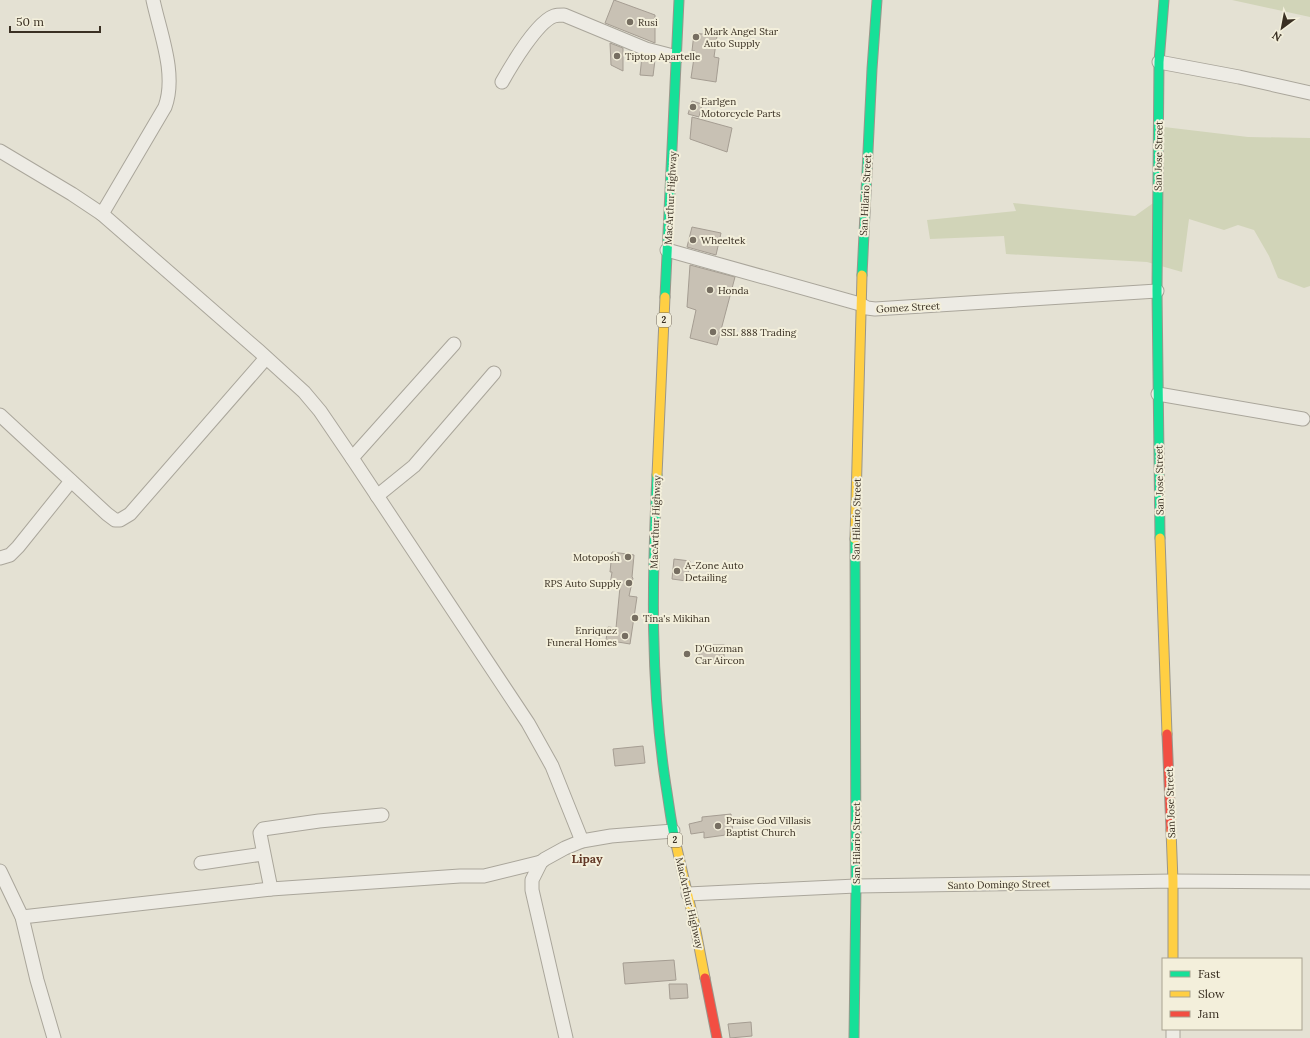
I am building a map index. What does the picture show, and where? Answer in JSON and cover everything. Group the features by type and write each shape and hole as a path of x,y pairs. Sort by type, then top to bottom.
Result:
{"main road":[{"name":"MacArthur Highway","path":"679,0 655,528 653,640 656,704 661,753 673,831 707,983 717,1038"},
{"name":"San Hilario Street","path":"854,1038 856,886 855,537 861,315 860,304 877,0"},
{"name":"San Jose Street","path":"1164,0 1159,62 1157,291 1159,514 1173,881 1173,958"}],"street":[{"path":"102,214 165,107 167,101 169,84 167,59 153,0"},
{"path":"502,82 515,59 540,26 554,16 564,15 646,49 677,57"},
{"path":"1159,62 1239,77 1310,93"},
{"path":"0,151 72,194 102,214 304,392 320,411 352,458 528,723 552,766 582,841"},
{"name":"Gomez Street","path":"667,250 860,304 867,308 875,309 1157,291"},
{"path":"352,458 454,344"},
{"path":"0,415 111,517 115,520 124,519 266,358"},
{"path":"377,496 414,466 494,373"},
{"path":"1158,394 1303,419"},
{"path":"0,558 10,555 18,547 71,481"},
{"path":"271,889 260,833 265,828 382,815"},
{"path":"22,917 271,889 460,876 484,876 541,862 582,841 611,836 673,831"},
{"path":"202,863 263,854"},
{"path":"541,862 532,880 532,890 566,1038"},
{"path":"0,871 22,917 37,980 54,1038"},
{"name":"Santo Domingo Street","path":"688,894 856,886 1173,881 1310,882"}],"green space":[{"path":"1232,0 1310,0 1310,17"},
{"path":"1164,127 1248,137 1310,138 1310,286 1304,288 1278,278 1269,256 1254,230 1238,225 1224,230 1189,219 1182,272 1147,262 1006,254 1004,236 930,239 927,220 1016,211 1013,203 1135,216 1163,196"}],"building":[{"name":"Rusi","path":"614,0 655,15 655,43 605,23"},
{"path":"694,33 717,36 714,57 719,58 716,82 691,78 695,51 692,51"},
{"path":"610,43 623,48 623,71 611,65"},
{"path":"642,56 655,60 653,76 640,75"},
{"path":"692,101 702,104 699,117 688,114"},
{"path":"692,117 732,128 727,152 690,139"},
{"path":"692,227 721,233 716,255 687,247"},
{"name":"Honda","path":"690,265 735,277 717,345 690,338 696,310 687,307"},
{"path":"612,552 634,555 633,578 629,596 637,597 630,644 606,640 608,627 616,628 620,587 610,585 612,572 610,572"},
{"path":"674,559 690,561 687,581 672,579"},
{"path":"699,645 724,645 724,660 699,660"},
{"path":"643,746 645,763 615,766 613,749"},
{"name":"Praise God Villasis Baptist Church","path":"731,814 733,834 704,838 704,832 691,834 689,824 702,821 702,817"},
{"path":"674,960 676,980 625,984 623,963"},
{"path":"669,984 687,984 688,998 670,999"},
{"path":"751,1022 752,1036 730,1038 728,1024"}],"traffic: fast":[{"path":"665,297 679,0"},
{"path":"862,275 872,69 877,0"},
{"path":"1160,538 1157,291 1159,62 1164,0"},
{"path":"657,475 653,592 655,670 661,747 675,840"},
{"path":"854,1038 856,886 855,539"}],"traffic: slow":[{"path":"855,539 862,275"},
{"path":"657,475 665,297"},
{"path":"1160,538 1167,734"},
{"path":"1171,830 1173,881 1173,958"},
{"path":"675,840 695,926 705,978"}],"traffic: jam":[{"path":"1167,734 1171,830"},
{"path":"705,978 717,1038"}],"place":[{"name":"Rusi","path":"630,22"},
{"name":"Mark Angel Star Auto Supply","path":"696,37"},
{"name":"Tiptop Apartelle","path":"617,56"},
{"name":"Earlgen Motorcycle Parts","path":"693,107"},
{"name":"Wheeltek","path":"693,240"},
{"name":"Honda","path":"710,290"},
{"name":"SSL 888 Trading","path":"713,332"},
{"name":"Motoposh","path":"628,557"},
{"name":"A-Zone Auto Detailing","path":"677,571"},
{"name":"RPS Auto Supply","path":"629,583"},
{"name":"Tina's Mikihan","path":"635,618"},
{"name":"Enriquez Funeral Homes","path":"625,636"},
{"name":"D'Guzman Car Aircon","path":"687,654"},
{"name":"Praise God Villasis Baptist Church","path":"718,826"}],"district":[{"name":"Lipay","path":"587,859"}]}
